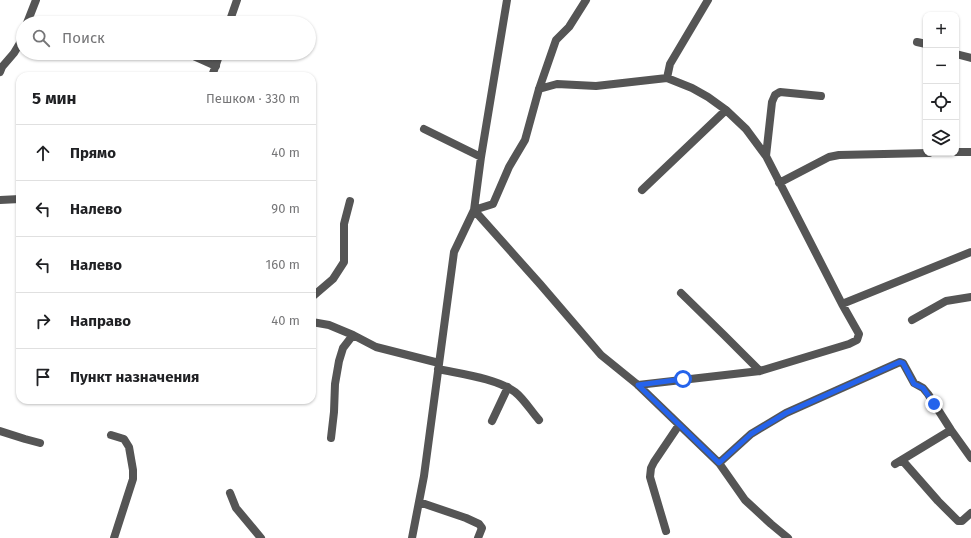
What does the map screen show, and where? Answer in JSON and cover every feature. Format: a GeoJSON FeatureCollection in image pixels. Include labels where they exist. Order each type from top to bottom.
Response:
{"type":"FeatureCollection","features":[{"type":"Feature","properties":{"kind":"street"},"geometry":{"type":"LineString","coordinates":[[30,16],[36,0]]}},
{"type":"Feature","properties":{"kind":"street"},"geometry":{"type":"LineString","coordinates":[[231,16],[237,0]]}},
{"type":"Feature","properties":{"kind":"street"},"geometry":{"type":"LineString","coordinates":[[412,538],[424,476],[454,252],[474,210],[481,157],[507,0]]}},
{"type":"Feature","properties":{"kind":"street"},"geometry":{"type":"LineString","coordinates":[[474,210],[493,204],[509,167],[525,140],[539,89],[556,40],[569,27],[586,0]]}},
{"type":"Feature","properties":{"kind":"street"},"geometry":{"type":"LineString","coordinates":[[667,78],[670,64],[708,0]]}},
{"type":"Feature","properties":{"kind":"street"},"geometry":{"type":"LineString","coordinates":[[916,42],[923,43]]}},
{"type":"Feature","properties":{"kind":"street"},"geometry":{"type":"LineString","coordinates":[[0,72],[2,67],[16,50]]}},
{"type":"Feature","properties":{"kind":"street"},"geometry":{"type":"LineString","coordinates":[[959,55],[971,58]]}},
{"type":"Feature","properties":{"kind":"street"},"geometry":{"type":"LineString","coordinates":[[203,60],[216,66]]}},
{"type":"Feature","properties":{"kind":"street"},"geometry":{"type":"LineString","coordinates":[[214,72],[218,60]]}},
{"type":"Feature","properties":{"kind":"street"},"geometry":{"type":"LineString","coordinates":[[539,89],[557,84],[596,86],[667,78],[708,96],[726,110],[746,129],[766,156],[859,334],[857,340],[850,344],[760,371],[638,385]]}},
{"type":"Feature","properties":{"kind":"street"},"geometry":{"type":"LineString","coordinates":[[766,156],[772,102],[775,95],[780,92],[820,96]]}},
{"type":"Feature","properties":{"kind":"street"},"geometry":{"type":"LineString","coordinates":[[642,190],[726,110]]}},
{"type":"Feature","properties":{"kind":"street"},"geometry":{"type":"LineString","coordinates":[[424,129],[481,157]]}},
{"type":"Feature","properties":{"kind":"street"},"geometry":{"type":"LineString","coordinates":[[959,152],[971,152]]}},
{"type":"Feature","properties":{"kind":"street"},"geometry":{"type":"LineString","coordinates":[[779,183],[829,157],[839,155],[923,153]]}},
{"type":"Feature","properties":{"kind":"street"},"geometry":{"type":"LineString","coordinates":[[0,200],[16,199]]}},
{"type":"Feature","properties":{"kind":"street"},"geometry":{"type":"LineString","coordinates":[[316,294],[334,279],[344,262],[344,224],[350,201]]}},
{"type":"Feature","properties":{"kind":"street"},"geometry":{"type":"LineString","coordinates":[[474,210],[601,355],[638,385],[719,463],[745,500],[788,538]]}},
{"type":"Feature","properties":{"kind":"street"},"geometry":{"type":"LineString","coordinates":[[842,304],[971,252]]}},
{"type":"Feature","properties":{"kind":"street"},"geometry":{"type":"LineString","coordinates":[[681,293],[760,371]]}},
{"type":"Feature","properties":{"kind":"street"},"geometry":{"type":"LineString","coordinates":[[912,320],[946,301],[971,297]]}},
{"type":"Feature","properties":{"kind":"street"},"geometry":{"type":"LineString","coordinates":[[316,323],[329,325],[376,347],[478,377],[508,388],[522,398],[539,420]]}},
{"type":"Feature","properties":{"kind":"street"},"geometry":{"type":"LineString","coordinates":[[331,438],[335,384],[339,361],[343,348],[353,335]]}},
{"type":"Feature","properties":{"kind":"street"},"geometry":{"type":"LineString","coordinates":[[719,463],[751,434],[786,413],[900,362],[903,363],[914,384],[923,388],[928,394],[971,458]]}},
{"type":"Feature","properties":{"kind":"street"},"geometry":{"type":"LineString","coordinates":[[492,421],[508,388]]}},
{"type":"Feature","properties":{"kind":"street"},"geometry":{"type":"LineString","coordinates":[[666,531],[650,477],[651,468],[678,425]]}},
{"type":"Feature","properties":{"kind":"street"},"geometry":{"type":"LineString","coordinates":[[951,430],[899,462],[958,521],[962,521],[971,513]]}},
{"type":"Feature","properties":{"kind":"street"},"geometry":{"type":"LineString","coordinates":[[0,431],[40,443]]}},
{"type":"Feature","properties":{"kind":"street"},"geometry":{"type":"LineString","coordinates":[[112,435],[124,439],[129,447],[133,470],[133,479],[116,537]]}},
{"type":"Feature","properties":{"kind":"street"},"geometry":{"type":"LineString","coordinates":[[230,493],[236,508],[261,538]]}},
{"type":"Feature","properties":{"kind":"street"},"geometry":{"type":"LineString","coordinates":[[419,502],[479,524],[482,528],[478,538]]}},
{"type":"Feature","properties":{"kind":"route"},"geometry":{"type":"LineString","coordinates":[[683,379],[638,385],[719,463],[751,434],[786,413],[900,362],[903,363],[914,384],[923,388],[934,404]]}}]}
